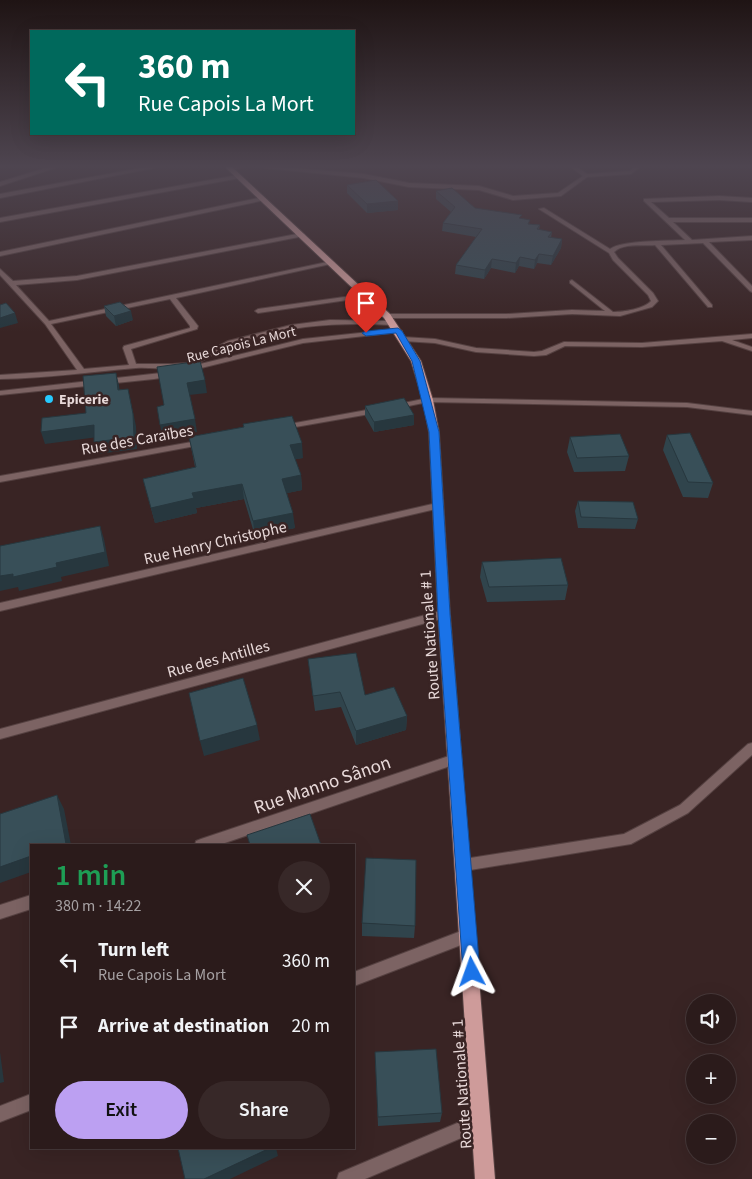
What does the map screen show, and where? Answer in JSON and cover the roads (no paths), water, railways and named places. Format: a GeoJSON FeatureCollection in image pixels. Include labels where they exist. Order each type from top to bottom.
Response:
{"type":"FeatureCollection","features":[{"type":"Feature","properties":{"kind":"main road","name":"Route Nationale # 1"},"geometry":{"type":"LineString","coordinates":[[287,222],[366,296],[395,327],[416,361],[428,400],[434,432],[444,614],[464,865],[485,1179]]}},
{"type":"Feature","properties":{"kind":"street"},"geometry":{"type":"LineString","coordinates":[[0,254],[153,222]]}},
{"type":"Feature","properties":{"kind":"street"},"geometry":{"type":"LineString","coordinates":[[395,327],[506,316],[572,312],[629,313],[650,306],[655,300],[651,294],[611,252],[564,222]]}},
{"type":"Feature","properties":{"kind":"street"},"geometry":{"type":"LineString","coordinates":[[670,222],[690,241]]}},
{"type":"Feature","properties":{"kind":"street"},"geometry":{"type":"LineString","coordinates":[[12,283],[77,278],[302,236]]}},
{"type":"Feature","properties":{"kind":"street"},"geometry":{"type":"LineString","coordinates":[[611,252],[615,248],[627,245],[752,238]]}},
{"type":"Feature","properties":{"kind":"street"},"geometry":{"type":"LineString","coordinates":[[704,240],[752,290]]}},
{"type":"Feature","properties":{"kind":"street"},"geometry":{"type":"LineString","coordinates":[[656,243],[710,306]]}},
{"type":"Feature","properties":{"kind":"street"},"geometry":{"type":"LineString","coordinates":[[47,323],[332,263]]}},
{"type":"Feature","properties":{"kind":"street"},"geometry":{"type":"LineString","coordinates":[[0,272],[47,323],[82,371]]}},
{"type":"Feature","properties":{"kind":"street"},"geometry":{"type":"LineString","coordinates":[[572,282],[610,312]]}},
{"type":"Feature","properties":{"kind":"street"},"geometry":{"type":"LineString","coordinates":[[258,311],[366,296]]}},
{"type":"Feature","properties":{"kind":"street"},"geometry":{"type":"LineString","coordinates":[[132,366],[127,348],[193,329],[194,326],[172,297]]}},
{"type":"Feature","properties":{"kind":"street"},"geometry":{"type":"LineString","coordinates":[[0,377],[132,366],[182,366],[194,362],[228,344],[247,338],[279,329],[326,321],[353,320],[395,327],[435,341],[476,350],[534,354],[543,353],[564,344],[642,345],[752,336]]}},
{"type":"Feature","properties":{"kind":"street","name":"Rue Capois La Mort"},"geometry":{"type":"LineString","coordinates":[[0,393],[154,377],[304,341],[395,327]]}},
{"type":"Feature","properties":{"kind":"street"},"geometry":{"type":"LineString","coordinates":[[722,339],[752,349]]}},
{"type":"Feature","properties":{"kind":"street"},"geometry":{"type":"LineString","coordinates":[[273,429],[428,400],[687,405],[752,414]]}},
{"type":"Feature","properties":{"kind":"street","name":"Rue des Caraïbes"},"geometry":{"type":"LineString","coordinates":[[0,479],[215,440]]}},
{"type":"Feature","properties":{"kind":"street","name":"Rue Henry Christophe"},"geometry":{"type":"LineString","coordinates":[[0,607],[437,506]]}},
{"type":"Feature","properties":{"kind":"street","name":"Rue des Antilles"},"geometry":{"type":"LineString","coordinates":[[0,734],[444,614]]}},
{"type":"Feature","properties":{"kind":"street"},"geometry":{"type":"LineString","coordinates":[[464,865],[626,840],[684,809],[752,748]]}},
{"type":"Feature","properties":{"kind":"street","name":"Rue Manno Sânon"},"geometry":{"type":"LineString","coordinates":[[204,844],[456,759]]}},
{"type":"Feature","properties":{"kind":"street"},"geometry":{"type":"LineString","coordinates":[[0,912],[30,902]]}},
{"type":"Feature","properties":{"kind":"street"},"geometry":{"type":"LineString","coordinates":[[355,979],[469,936]]}},
{"type":"Feature","properties":{"kind":"street"},"geometry":{"type":"LineString","coordinates":[[0,1114],[30,1102]]}},
{"type":"Feature","properties":{"kind":"street"},"geometry":{"type":"LineString","coordinates":[[345,1179],[482,1121]]}},
{"type":"Feature","properties":{"kind":"place","name":"Epicerie"},"geometry":{"type":"Point","coordinates":[49,399]}}]}
